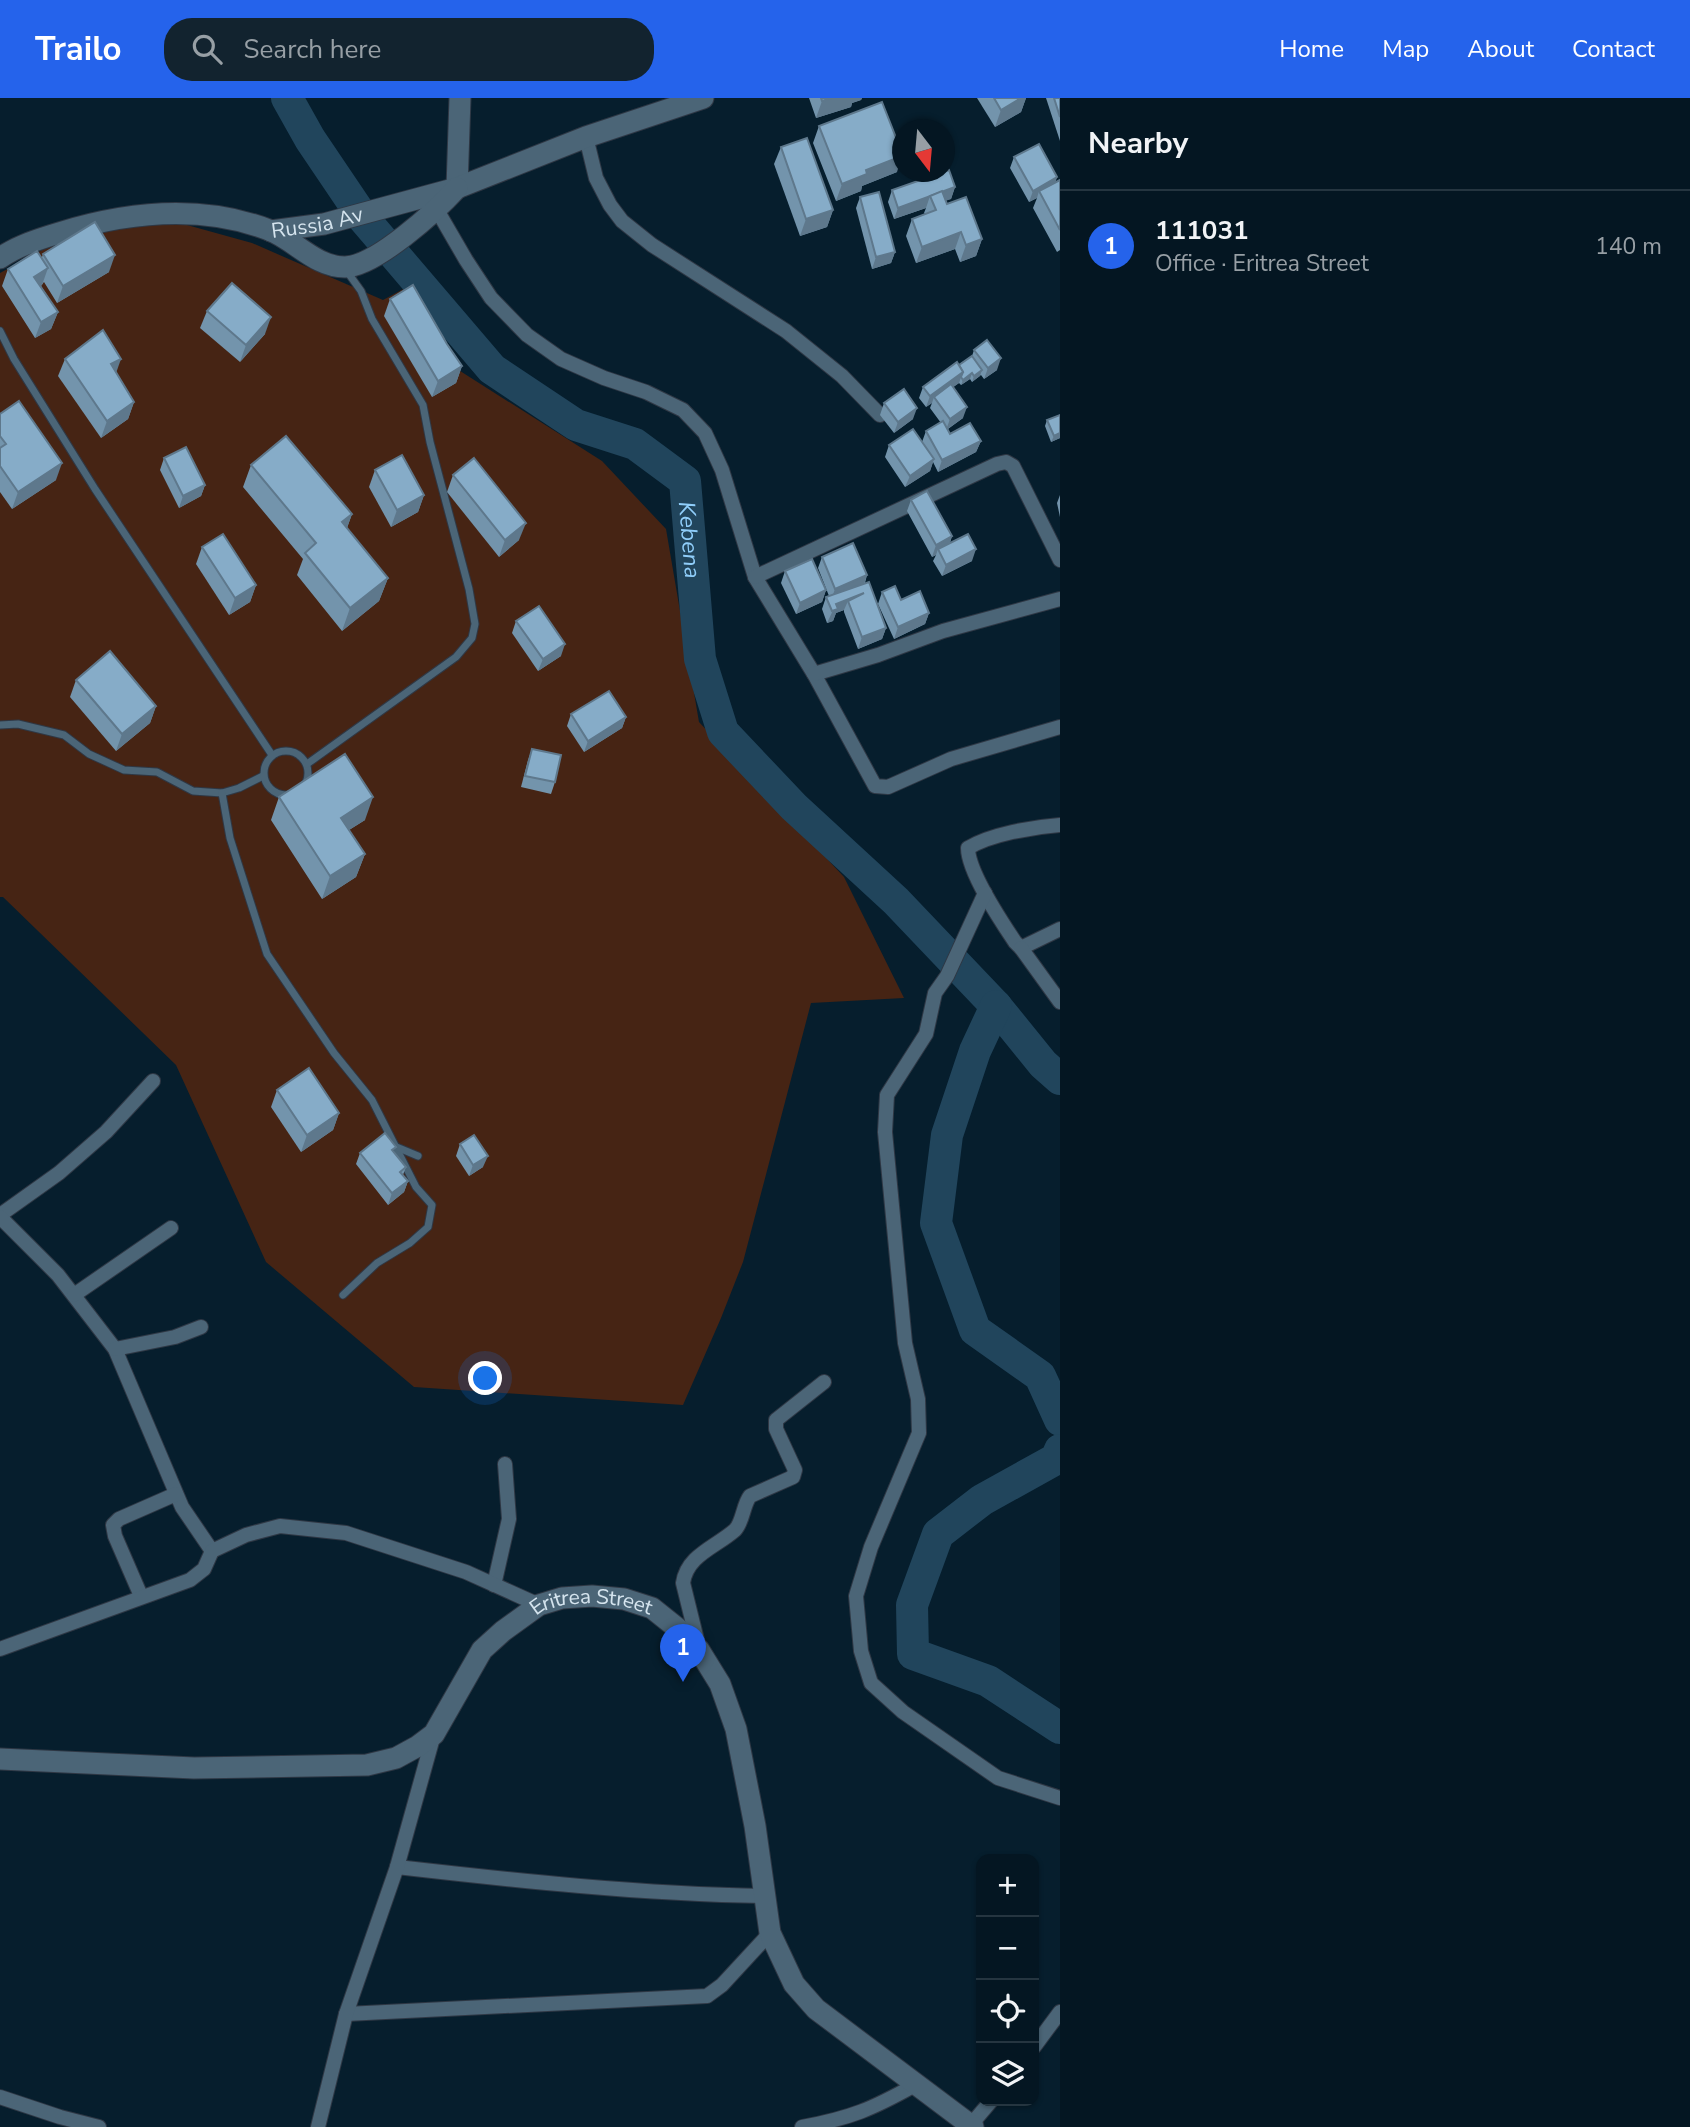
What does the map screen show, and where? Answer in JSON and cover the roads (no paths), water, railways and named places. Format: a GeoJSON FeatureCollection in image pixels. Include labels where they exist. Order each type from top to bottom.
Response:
{"type":"FeatureCollection","features":[{"type":"Feature","properties":{"kind":"main road"},"geometry":{"type":"LineString","coordinates":[[457,188],[460,98]]}},
{"type":"Feature","properties":{"kind":"main road","name":"Russia Av"},"geometry":{"type":"LineString","coordinates":[[271,231],[324,224],[457,188],[586,137],[703,98]]}},
{"type":"Feature","properties":{"kind":"main road","name":"Russia Av"},"geometry":{"type":"LineString","coordinates":[[271,231],[313,258],[348,266],[367,260],[418,225],[457,188]]}},
{"type":"Feature","properties":{"kind":"main road"},"geometry":{"type":"LineString","coordinates":[[0,258],[41,239],[87,224],[126,216],[170,213],[211,216],[236,220],[271,231]]}},
{"type":"Feature","properties":{"kind":"main road","name":"Eritrea Street"},"geometry":{"type":"LineString","coordinates":[[0,1759],[194,1768],[367,1765],[396,1758],[434,1734],[482,1650],[539,1605],[562,1598],[592,1596],[624,1599],[652,1608],[699,1650],[720,1684],[736,1729],[755,1826],[770,1933],[794,1984],[804,1998],[971,2126]]}},
{"type":"Feature","properties":{"kind":"street"},"geometry":{"type":"LineString","coordinates":[[586,137],[596,178],[622,221],[652,245],[786,331],[842,376],[880,415]]}},
{"type":"Feature","properties":{"kind":"street"},"geometry":{"type":"LineString","coordinates":[[437,209],[491,298],[527,335],[561,359],[604,378],[646,392],[683,410],[705,433],[722,470],[755,577],[814,674],[875,786],[888,787],[951,759],[1060,727]]}},
{"type":"Feature","properties":{"kind":"street"},"geometry":{"type":"LineString","coordinates":[[755,577],[1006,462],[1013,466],[1060,560]]}},
{"type":"Feature","properties":{"kind":"street"},"geometry":{"type":"LineString","coordinates":[[814,674],[878,655],[943,631],[1060,599]]}},
{"type":"Feature","properties":{"kind":"street"},"geometry":{"type":"LineString","coordinates":[[1060,825],[977,842],[968,848],[968,858],[985,893],[1015,942],[1060,1002]]}},
{"type":"Feature","properties":{"kind":"street"},"geometry":{"type":"LineString","coordinates":[[985,893],[947,976],[936,993],[926,1034],[887,1095],[887,1159],[905,1343],[918,1399],[919,1433],[871,1547],[856,1596],[861,1651],[871,1683],[902,1713],[998,1778],[1060,1798]]}},
{"type":"Feature","properties":{"kind":"street"},"geometry":{"type":"LineString","coordinates":[[1021,948],[1060,929]]}},
{"type":"Feature","properties":{"kind":"street"},"geometry":{"type":"LineString","coordinates":[[153,1081],[106,1132],[78,1157],[0,1217],[58,1275],[115,1349],[176,1494],[192,1524],[212,1551]]}},
{"type":"Feature","properties":{"kind":"street"},"geometry":{"type":"LineString","coordinates":[[74,1295],[172,1228]]}},
{"type":"Feature","properties":{"kind":"street"},"geometry":{"type":"LineString","coordinates":[[115,1349],[175,1337],[201,1327]]}},
{"type":"Feature","properties":{"kind":"street"},"geometry":{"type":"LineString","coordinates":[[699,1650],[682,1583],[684,1572],[702,1551],[737,1528],[750,1496],[793,1477],[795,1470],[776,1429],[776,1420],[824,1382]]}},
{"type":"Feature","properties":{"kind":"street"},"geometry":{"type":"LineString","coordinates":[[494,1585],[509,1519],[505,1464]]}},
{"type":"Feature","properties":{"kind":"street"},"geometry":{"type":"LineString","coordinates":[[141,1596],[115,1536],[113,1525],[176,1494]]}},
{"type":"Feature","properties":{"kind":"street"},"geometry":{"type":"LineString","coordinates":[[0,1649],[190,1580],[204,1569],[212,1551],[246,1535],[280,1526],[346,1533],[466,1572],[539,1605]]}},
{"type":"Feature","properties":{"kind":"street"},"geometry":{"type":"LineString","coordinates":[[318,2127],[346,2014],[397,1867],[434,1734]]}},
{"type":"Feature","properties":{"kind":"street"},"geometry":{"type":"LineString","coordinates":[[397,1867],[588,1888],[692,1895],[764,1896]]}},
{"type":"Feature","properties":{"kind":"street"},"geometry":{"type":"LineString","coordinates":[[346,2014],[707,1996],[722,1985],[770,1933]]}},
{"type":"Feature","properties":{"kind":"street"},"geometry":{"type":"LineString","coordinates":[[1038,2043],[1060,2012]]}},
{"type":"Feature","properties":{"kind":"street"},"geometry":{"type":"LineString","coordinates":[[802,2127],[843,2120],[875,2108],[915,2085]]}},
{"type":"Feature","properties":{"kind":"street"},"geometry":{"type":"LineString","coordinates":[[0,2097],[99,2127]]}},
{"type":"Feature","properties":{"kind":"street"},"geometry":{"type":"LineString","coordinates":[[971,2126],[987,2106]]}},
{"type":"Feature","properties":{"kind":"lane"},"geometry":{"type":"LineString","coordinates":[[307,764],[456,657],[472,638],[475,624],[469,589],[430,442],[424,405],[372,318],[348,266]]}},
{"type":"Feature","properties":{"kind":"lane"},"geometry":{"type":"LineString","coordinates":[[0,331],[14,359],[95,489],[272,755]]}},
{"type":"Feature","properties":{"kind":"lane"},"geometry":{"type":"LineString","coordinates":[[0,725],[18,724],[64,735],[89,754],[124,770],[157,772],[193,791],[222,793],[263,776]]}},
{"type":"Feature","properties":{"kind":"lane"},"geometry":{"type":"LineString","coordinates":[[292,751],[307,764],[308,780],[299,792],[284,796],[270,790],[263,776],[265,764],[272,755],[292,751]]}},
{"type":"Feature","properties":{"kind":"lane"},"geometry":{"type":"LineString","coordinates":[[222,793],[230,838],[267,954],[334,1053],[372,1100],[416,1187],[432,1205],[428,1227],[410,1243],[377,1263],[343,1295]]}},
{"type":"Feature","properties":{"kind":"lane"},"geometry":{"type":"LineString","coordinates":[[393,1146],[418,1156]]}},
{"type":"Feature","properties":{"kind":"waterway","name":"Kebena"},"geometry":{"type":"LineString","coordinates":[[287,98],[310,139],[364,219],[492,369],[576,425],[635,444],[685,481],[700,659],[723,732],[794,807],[896,901],[996,1006],[1043,1064],[1060,1079]]}},
{"type":"Feature","properties":{"kind":"waterway"},"geometry":{"type":"LineString","coordinates":[[996,1006],[975,1051],[947,1135],[936,1223],[975,1330],[1040,1376],[1060,1420]]}},
{"type":"Feature","properties":{"kind":"waterway"},"geometry":{"type":"LineString","coordinates":[[1060,1450],[1056,1459],[982,1500],[938,1534],[912,1605],[913,1654],[988,1681],[1060,1728]]}},
{"type":"Feature","properties":{"kind":"place","name":"111031"},"geometry":{"type":"Point","coordinates":[683,1682]}}]}
